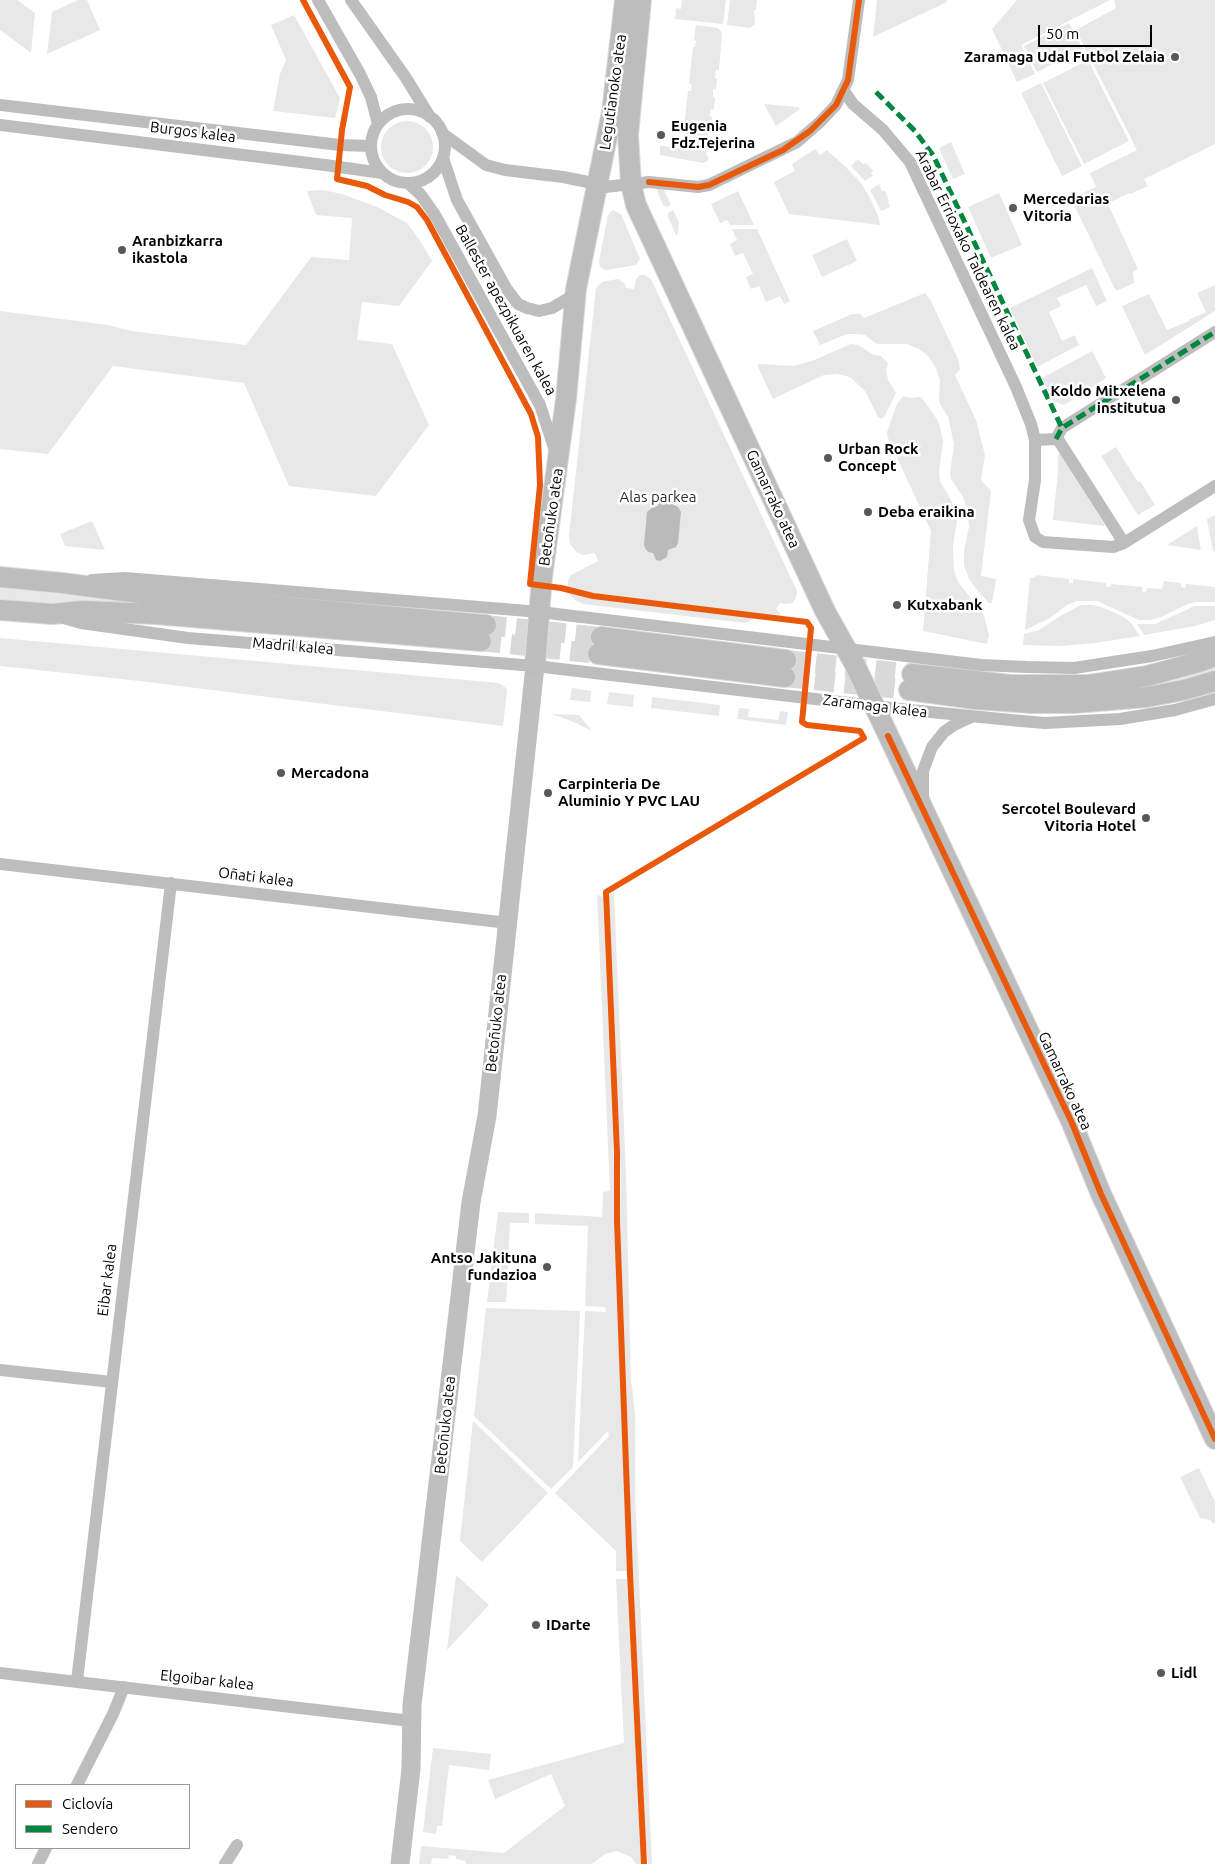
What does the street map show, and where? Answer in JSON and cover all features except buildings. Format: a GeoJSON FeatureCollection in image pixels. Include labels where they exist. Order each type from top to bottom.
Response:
{"type":"FeatureCollection","features":[{"type":"Feature","properties":{"kind":"main road","name":"Legutianoko atea"},"geometry":{"type":"LineString","coordinates":[[598,184],[612,112],[625,0]]}},
{"type":"Feature","properties":{"kind":"main road","name":"Legutianoko atea"},"geometry":{"type":"LineString","coordinates":[[631,184],[628,135],[629,114],[641,0]]}},
{"type":"Feature","properties":{"kind":"main road","name":"Betoñuko atea"},"geometry":{"type":"LineString","coordinates":[[400,1864],[410,1769],[411,1721],[458,1303],[471,1202],[487,1116],[535,666],[542,577],[558,462],[576,289],[598,184]]}},
{"type":"Feature","properties":{"kind":"main road","name":"Gamarrako atea"},"geometry":{"type":"LineString","coordinates":[[631,184],[636,205],[673,285],[825,611],[846,649],[1072,1123],[1101,1194],[1215,1439]]}},
{"type":"Feature","properties":{"kind":"main road","name":"Madril kalea"},"geometry":{"type":"LineString","coordinates":[[0,577],[483,633],[155,614],[83,611],[52,614],[0,610]]}},
{"type":"Feature","properties":{"kind":"main road"},"geometry":{"type":"LineString","coordinates":[[600,646],[786,668]]}},
{"type":"Feature","properties":{"kind":"main road","name":"Zaramaga kalea"},"geometry":{"type":"LineString","coordinates":[[1215,656],[1147,676],[1088,685],[910,682],[974,699],[1031,703],[1074,703],[1147,697],[1184,690],[1215,681]]}},
{"type":"Feature","properties":{"kind":"street"},"geometry":{"type":"LineString","coordinates":[[318,0],[360,74],[371,97],[378,124]]}},
{"type":"Feature","properties":{"kind":"street"},"geometry":{"type":"LineString","coordinates":[[351,0],[406,78],[430,117],[439,127],[444,141],[443,158],[438,168],[430,176],[419,182],[394,181],[382,173],[373,161],[370,146],[372,134],[378,124],[386,116],[408,109],[420,111],[430,117]]}},
{"type":"Feature","properties":{"kind":"street"},"geometry":{"type":"LineString","coordinates":[[442,133],[486,165],[505,170],[598,184],[605,187],[649,182],[698,187],[709,185],[797,142],[830,112],[844,92],[848,80],[852,63],[859,0]]}},
{"type":"Feature","properties":{"kind":"street","name":"Arabar Errioxako Taldearen kalea"},"geometry":{"type":"LineString","coordinates":[[844,92],[853,104],[883,130],[910,162],[1000,351],[1031,424],[1034,440],[1035,480],[1029,520],[1034,537],[1043,542],[1104,548],[1113,547],[1124,543],[1215,486]]}},
{"type":"Feature","properties":{"kind":"street","name":"Burgos kalea"},"geometry":{"type":"LineString","coordinates":[[0,105],[340,145],[370,146]]}},
{"type":"Feature","properties":{"kind":"street","name":"Burgos kalea"},"geometry":{"type":"LineString","coordinates":[[0,125],[382,173]]}},
{"type":"Feature","properties":{"kind":"street","name":"Ballester apezpikuaren kalea"},"geometry":{"type":"LineString","coordinates":[[443,158],[457,200],[506,288],[518,304],[539,311],[552,308],[569,298],[576,289]]}},
{"type":"Feature","properties":{"kind":"street","name":"Ballester apezpikuaren kalea"},"geometry":{"type":"LineString","coordinates":[[408,183],[421,195],[435,215],[540,404],[558,462]]}},
{"type":"Feature","properties":{"kind":"street"},"geometry":{"type":"LineString","coordinates":[[1056,439],[1062,428],[1215,332]]}},
{"type":"Feature","properties":{"kind":"street"},"geometry":{"type":"LineString","coordinates":[[1034,440],[1056,439],[1063,445],[1124,543]]}},
{"type":"Feature","properties":{"kind":"street","name":"Madril kalea"},"geometry":{"type":"LineString","coordinates":[[62,583],[125,578],[540,612]]}},
{"type":"Feature","properties":{"kind":"street"},"geometry":{"type":"LineString","coordinates":[[540,612],[981,665],[1074,668],[1152,656],[1215,642]]}},
{"type":"Feature","properties":{"kind":"street","name":"Madril kalea"},"geometry":{"type":"LineString","coordinates":[[52,614],[81,623],[188,638],[535,666]]}},
{"type":"Feature","properties":{"kind":"street","name":"Zaramaga kalea"},"geometry":{"type":"LineString","coordinates":[[535,666],[972,717],[1045,722],[1120,719],[1174,710],[1215,699]]}},
{"type":"Feature","properties":{"kind":"street","name":"Gamarrako atea"},"geometry":{"type":"LineString","coordinates":[[923,810],[923,771],[932,747],[944,732],[972,717]]}},
{"type":"Feature","properties":{"kind":"street","name":"Oñati kalea"},"geometry":{"type":"LineString","coordinates":[[0,864],[508,923]]}},
{"type":"Feature","properties":{"kind":"street","name":"Eibar kalea"},"geometry":{"type":"LineString","coordinates":[[77,1681],[171,883]]}},
{"type":"Feature","properties":{"kind":"street"},"geometry":{"type":"LineString","coordinates":[[0,1370],[112,1382]]}},
{"type":"Feature","properties":{"kind":"street","name":"Elgoibar kalea"},"geometry":{"type":"LineString","coordinates":[[0,1673],[411,1721]]}},
{"type":"Feature","properties":{"kind":"street"},"geometry":{"type":"LineString","coordinates":[[78,1784],[113,1714],[124,1687]]}},
{"type":"Feature","properties":{"kind":"street"},"geometry":{"type":"LineString","coordinates":[[225,1864],[237,1844]]}},
{"type":"Feature","properties":{"kind":"street"},"geometry":{"type":"LineString","coordinates":[[38,1864],[46,1849]]}},
{"type":"Feature","properties":{"kind":"green space"},"geometry":{"type":"Polygon","coordinates":[[[0,0],[17,0],[35,13],[31,53],[0,30],[0,0]]]}},
{"type":"Feature","properties":{"kind":"green space"},"geometry":{"type":"Polygon","coordinates":[[[78,0],[87,0],[100,30],[47,54],[52,12],[78,0]]]}},
{"type":"Feature","properties":{"kind":"green space"},"geometry":{"type":"Polygon","coordinates":[[[682,0],[726,0],[723,24],[675,19],[676,8],[681,9],[682,0]]]}},
{"type":"Feature","properties":{"kind":"green space"},"geometry":{"type":"Polygon","coordinates":[[[730,0],[757,0],[756,10],[754,10],[755,24],[750,28],[727,25],[730,0]]]}},
{"type":"Feature","properties":{"kind":"green space"},"geometry":{"type":"Polygon","coordinates":[[[877,0],[947,0],[947,2],[873,37],[877,0]]]}},
{"type":"Feature","properties":{"kind":"green space"},"geometry":{"type":"Polygon","coordinates":[[[1017,0],[1110,0],[1021,45],[1035,74],[1017,82],[992,29],[1017,0]]]}},
{"type":"Feature","properties":{"kind":"green space"},"geometry":{"type":"Polygon","coordinates":[[[1114,0],[1215,0],[1215,144],[1144,179],[1148,186],[1108,204],[1138,269],[1133,272],[1134,283],[1116,291],[1071,199],[1096,187],[1090,173],[1137,150],[1076,30],[1116,8],[1114,0]]]}},
{"type":"Feature","properties":{"kind":"green space"},"geometry":{"type":"Polygon","coordinates":[[[294,15],[340,98],[335,118],[273,111],[280,74],[286,60],[271,25],[294,15]]]}},
{"type":"Feature","properties":{"kind":"green space"},"geometry":{"type":"Polygon","coordinates":[[[1069,23],[1083,49],[1037,72],[1024,46],[1069,23]]]}},
{"type":"Feature","properties":{"kind":"green space"},"geometry":{"type":"Polygon","coordinates":[[[696,25],[718,28],[722,33],[719,70],[716,70],[715,78],[717,79],[716,89],[713,90],[713,97],[715,98],[714,109],[711,109],[710,116],[712,117],[711,128],[709,128],[708,136],[711,137],[706,155],[708,156],[708,161],[703,163],[660,155],[660,146],[682,148],[686,127],[684,127],[688,91],[691,91],[692,84],[689,84],[693,47],[695,47],[696,41],[694,40],[696,25]]]}},
{"type":"Feature","properties":{"kind":"green space"},"geometry":{"type":"Polygon","coordinates":[[[1088,60],[1129,141],[1084,164],[1043,83],[1088,60]]]}},
{"type":"Feature","properties":{"kind":"green space"},"geometry":{"type":"Polygon","coordinates":[[[1041,83],[1082,166],[1062,176],[1021,93],[1041,83]]]}},
{"type":"Feature","properties":{"kind":"green space"},"geometry":{"type":"Polygon","coordinates":[[[764,104],[798,107],[800,109],[776,126],[764,104]]]}},
{"type":"Feature","properties":{"kind":"green space"},"geometry":{"type":"Polygon","coordinates":[[[407,121],[417,123],[425,129],[431,137],[433,147],[431,157],[425,165],[417,171],[407,173],[397,171],[389,165],[383,157],[381,147],[383,137],[389,129],[397,123],[407,121]]]}},
{"type":"Feature","properties":{"kind":"green space"},"geometry":{"type":"Polygon","coordinates":[[[951,142],[965,174],[953,179],[939,148],[951,142]]]}},
{"type":"Feature","properties":{"kind":"green space"},"geometry":{"type":"Polygon","coordinates":[[[815,149],[820,155],[827,150],[863,186],[872,202],[880,225],[789,214],[774,182],[795,171],[792,164],[815,149]]]}},
{"type":"Feature","properties":{"kind":"green space"},"geometry":{"type":"Polygon","coordinates":[[[858,159],[863,164],[866,163],[873,171],[871,173],[873,176],[865,181],[851,166],[858,159]]]}},
{"type":"Feature","properties":{"kind":"green space"},"geometry":{"type":"Polygon","coordinates":[[[879,184],[882,191],[885,191],[890,207],[881,211],[870,190],[879,184]]]}},
{"type":"Feature","properties":{"kind":"green space"},"geometry":{"type":"Polygon","coordinates":[[[656,188],[663,188],[671,205],[667,207],[663,205],[656,188]]]}},
{"type":"Feature","properties":{"kind":"green space"},"geometry":{"type":"Polygon","coordinates":[[[323,190],[342,194],[377,207],[407,223],[432,261],[399,306],[362,302],[357,340],[392,344],[429,425],[376,496],[289,486],[244,383],[113,366],[48,454],[0,449],[0,311],[108,325],[131,331],[246,345],[311,257],[349,260],[352,218],[316,215],[307,191],[323,190]]]}},
{"type":"Feature","properties":{"kind":"green space"},"geometry":{"type":"Polygon","coordinates":[[[738,191],[754,225],[730,225],[727,220],[720,223],[711,204],[738,191]]]}},
{"type":"Feature","properties":{"kind":"green space"},"geometry":{"type":"Polygon","coordinates":[[[999,193],[1022,245],[991,258],[968,207],[999,193]]]}},
{"type":"Feature","properties":{"kind":"green space"},"geometry":{"type":"Polygon","coordinates":[[[613,210],[621,214],[640,259],[636,265],[606,270],[600,267],[599,261],[608,215],[613,210]]]}},
{"type":"Feature","properties":{"kind":"green space"},"geometry":{"type":"Polygon","coordinates":[[[673,210],[679,222],[677,237],[668,217],[668,213],[673,210]]]}},
{"type":"Feature","properties":{"kind":"green space"},"geometry":{"type":"Polygon","coordinates":[[[732,229],[757,229],[790,301],[784,304],[780,296],[766,302],[759,286],[751,289],[746,277],[753,274],[743,253],[735,256],[730,244],[737,240],[732,229]]]}},
{"type":"Feature","properties":{"kind":"green space"},"geometry":{"type":"Polygon","coordinates":[[[847,239],[857,261],[822,277],[812,255],[847,239]]]}},
{"type":"Feature","properties":{"kind":"green space"},"geometry":{"type":"Polygon","coordinates":[[[1092,268],[1107,301],[1096,306],[1086,285],[1057,298],[1061,306],[1049,312],[1062,341],[1075,335],[1079,345],[1037,367],[1010,308],[1092,268]]]}},
{"type":"Feature","properties":{"kind":"green space","name":"Alas parkea"},"geometry":{"type":"Polygon","coordinates":[[[640,275],[645,275],[651,279],[797,591],[796,598],[792,603],[780,603],[776,609],[781,615],[756,613],[753,619],[745,623],[583,604],[576,601],[568,592],[568,581],[571,575],[598,561],[595,553],[584,555],[577,553],[570,544],[569,536],[596,288],[602,282],[618,279],[625,284],[626,288],[634,289],[636,279],[640,275]]]}},
{"type":"Feature","properties":{"kind":"green space"},"geometry":{"type":"Polygon","coordinates":[[[1215,285],[1215,311],[1145,355],[1122,306],[1149,294],[1167,330],[1206,312],[1197,293],[1215,285]]]}},
{"type":"Feature","properties":{"kind":"green space"},"geometry":{"type":"Polygon","coordinates":[[[925,293],[930,299],[959,361],[960,370],[955,375],[976,420],[985,455],[981,480],[991,491],[981,576],[996,579],[992,603],[989,603],[976,589],[969,579],[964,565],[964,551],[969,527],[967,509],[963,497],[951,479],[954,444],[948,417],[939,402],[940,380],[936,368],[928,356],[919,349],[907,344],[877,344],[865,335],[847,334],[820,345],[813,331],[852,314],[860,314],[864,318],[925,293]]]}},
{"type":"Feature","properties":{"kind":"green space"},"geometry":{"type":"Polygon","coordinates":[[[851,344],[858,345],[874,355],[881,356],[888,363],[886,370],[888,380],[896,393],[884,417],[881,419],[878,417],[865,391],[850,377],[837,374],[824,375],[773,399],[757,365],[793,366],[812,361],[851,344]]]}},
{"type":"Feature","properties":{"kind":"green space"},"geometry":{"type":"Polygon","coordinates":[[[1092,351],[1106,378],[1064,405],[1053,401],[1042,378],[1092,351]]]}},
{"type":"Feature","properties":{"kind":"green space"},"geometry":{"type":"Polygon","coordinates":[[[903,396],[911,398],[921,397],[939,423],[943,441],[939,473],[940,481],[952,502],[957,521],[953,546],[954,571],[958,582],[984,615],[989,635],[987,644],[923,631],[931,531],[888,438],[887,432],[897,404],[903,396]]]}},
{"type":"Feature","properties":{"kind":"green space"},"geometry":{"type":"Polygon","coordinates":[[[1116,447],[1155,505],[1138,515],[1101,456],[1116,447]]]}},
{"type":"Feature","properties":{"kind":"green space"},"geometry":{"type":"Polygon","coordinates":[[[1060,453],[1104,526],[1053,520],[1058,455],[1060,453]]]}},
{"type":"Feature","properties":{"kind":"green space"},"geometry":{"type":"Polygon","coordinates":[[[1215,515],[1215,552],[1213,551],[1207,519],[1215,515]]]}},
{"type":"Feature","properties":{"kind":"green space"},"geometry":{"type":"Polygon","coordinates":[[[92,521],[105,550],[65,546],[60,534],[92,521]]]}},
{"type":"Feature","properties":{"kind":"green space"},"geometry":{"type":"Polygon","coordinates":[[[1197,526],[1201,550],[1167,545],[1197,526]]]}},
{"type":"Feature","properties":{"kind":"green space"},"geometry":{"type":"Polygon","coordinates":[[[1036,575],[1069,579],[1069,583],[1073,583],[1073,579],[1106,583],[1106,587],[1110,587],[1111,584],[1143,587],[1142,591],[1146,592],[1147,588],[1162,589],[1164,581],[1181,583],[1181,587],[1185,588],[1186,584],[1215,587],[1215,602],[1196,602],[1161,617],[1139,620],[1097,601],[1077,601],[1067,605],[1050,618],[1025,630],[1030,578],[1035,578],[1036,575]]]}},
{"type":"Feature","properties":{"kind":"green space"},"geometry":{"type":"Polygon","coordinates":[[[0,588],[174,605],[90,605],[0,600],[0,588]]]}},
{"type":"Feature","properties":{"kind":"green space"},"geometry":{"type":"Polygon","coordinates":[[[1081,605],[1101,607],[1124,617],[1140,636],[1060,646],[1023,645],[1024,634],[1039,630],[1081,605]]]}},
{"type":"Feature","properties":{"kind":"green space"},"geometry":{"type":"Polygon","coordinates":[[[1195,606],[1215,606],[1215,620],[1195,626],[1144,635],[1137,624],[1155,624],[1195,606]]]}},
{"type":"Feature","properties":{"kind":"green space"},"geometry":{"type":"Polygon","coordinates":[[[0,638],[499,683],[507,691],[503,726],[131,680],[0,666],[0,638]]]}},
{"type":"Feature","properties":{"kind":"green space"},"geometry":{"type":"Polygon","coordinates":[[[1215,664],[1215,675],[1154,689],[1107,689],[1215,664]]]}},
{"type":"Feature","properties":{"kind":"green space"},"geometry":{"type":"Polygon","coordinates":[[[572,688],[591,691],[590,702],[570,700],[572,688]]]}},
{"type":"Feature","properties":{"kind":"green space"},"geometry":{"type":"Polygon","coordinates":[[[609,692],[634,695],[633,707],[607,704],[609,692]]]}},
{"type":"Feature","properties":{"kind":"green space"},"geometry":{"type":"Polygon","coordinates":[[[652,697],[720,705],[719,716],[651,708],[652,697]]]}},
{"type":"Feature","properties":{"kind":"green space"},"geometry":{"type":"Polygon","coordinates":[[[739,708],[749,709],[748,717],[778,720],[780,711],[788,712],[786,725],[737,719],[739,708]]]}},
{"type":"Feature","properties":{"kind":"green space"},"geometry":{"type":"Polygon","coordinates":[[[552,714],[579,715],[592,731],[576,723],[552,714]]]}},
{"type":"Feature","properties":{"kind":"green space"},"geometry":{"type":"Polygon","coordinates":[[[612,892],[614,893],[626,1174],[631,1383],[635,1414],[635,1494],[652,1864],[648,1864],[645,1835],[630,1532],[620,1232],[621,1177],[609,897],[612,892]]]}},
{"type":"Feature","properties":{"kind":"green space"},"geometry":{"type":"Polygon","coordinates":[[[597,895],[603,897],[627,1571],[616,1571],[616,1551],[555,1493],[609,1436],[608,1431],[578,1462],[585,1311],[606,1312],[605,1307],[585,1306],[588,1226],[535,1224],[535,1213],[602,1217],[603,1192],[610,1191],[597,895]]]}},
{"type":"Feature","properties":{"kind":"green space"},"geometry":{"type":"Polygon","coordinates":[[[498,1212],[529,1213],[529,1223],[510,1223],[506,1302],[487,1302],[498,1212]]]}},
{"type":"Feature","properties":{"kind":"green space"},"geometry":{"type":"Polygon","coordinates":[[[486,1308],[580,1311],[573,1467],[551,1489],[474,1416],[486,1308]]]}},
{"type":"Feature","properties":{"kind":"green space"},"geometry":{"type":"Polygon","coordinates":[[[473,1421],[548,1493],[482,1562],[460,1541],[473,1421]]]}},
{"type":"Feature","properties":{"kind":"green space"},"geometry":{"type":"Polygon","coordinates":[[[1199,1468],[1215,1502],[1215,1523],[1213,1524],[1210,1520],[1200,1518],[1180,1477],[1199,1468]]]}},
{"type":"Feature","properties":{"kind":"green space"},"geometry":{"type":"Polygon","coordinates":[[[456,1575],[489,1605],[447,1650],[456,1575]]]}},
{"type":"Feature","properties":{"kind":"green space"},"geometry":{"type":"Polygon","coordinates":[[[616,1579],[627,1579],[641,1864],[636,1864],[631,1857],[617,1851],[605,1854],[592,1864],[466,1864],[466,1861],[449,1855],[448,1859],[432,1858],[431,1864],[419,1864],[421,1846],[504,1853],[565,1806],[551,1774],[495,1799],[488,1780],[624,1743],[616,1579]]]}},
{"type":"Feature","properties":{"kind":"green space"},"geometry":{"type":"Polygon","coordinates":[[[433,1748],[491,1754],[489,1770],[449,1765],[442,1826],[437,1826],[436,1834],[423,1832],[433,1748]]]}},
{"type":"Feature","properties":{"kind":"shaded area"},"geometry":{"type":"Polygon","coordinates":[[[670,492],[670,503],[678,507],[681,512],[678,543],[676,547],[668,550],[667,557],[660,561],[656,560],[653,553],[648,552],[645,548],[647,512],[653,507],[658,506],[661,496],[670,492]]]}},
{"type":"Feature","properties":{"kind":"tunnel"},"geometry":{"type":"LineString","coordinates":[[486,625],[601,637]]}},
{"type":"Feature","properties":{"kind":"tunnel"},"geometry":{"type":"LineString","coordinates":[[481,641],[598,654]]}},
{"type":"Feature","properties":{"kind":"tunnel"},"geometry":{"type":"LineString","coordinates":[[786,660],[912,674]]}},
{"type":"Feature","properties":{"kind":"tunnel"},"geometry":{"type":"LineString","coordinates":[[785,677],[909,690]]}},
{"type":"Feature","properties":{"kind":"marked path"},"geometry":{"type":"LineString","coordinates":[[876,92],[915,131],[933,155],[1062,428]]}},
{"type":"Feature","properties":{"kind":"marked path"},"geometry":{"type":"LineString","coordinates":[[1056,439],[1062,428],[1215,332]]}},
{"type":"Feature","properties":{"kind":"cycle path"},"geometry":{"type":"LineString","coordinates":[[303,0],[350,87],[342,130],[337,179],[367,186],[417,207],[427,220],[531,414],[538,437],[540,485],[530,584],[561,588],[593,596],[807,622],[811,628],[802,722],[807,725],[860,731],[864,738],[606,892],[617,1153],[617,1221],[630,1574],[644,1864]]}},
{"type":"Feature","properties":{"kind":"cycle path"},"geometry":{"type":"LineString","coordinates":[[649,182],[698,187],[709,185],[783,150],[810,131],[836,105],[848,80],[859,0]]}},
{"type":"Feature","properties":{"kind":"cycle path"},"geometry":{"type":"LineString","coordinates":[[888,736],[1072,1123],[1101,1194],[1215,1439]]}},
{"type":"Feature","properties":{"kind":"place","name":"Zaramaga Udal Futbol Zelaia"},"geometry":{"type":"Point","coordinates":[1175,57]}},
{"type":"Feature","properties":{"kind":"place","name":"Eugenia Fdz.Tejerina"},"geometry":{"type":"Point","coordinates":[661,135]}},
{"type":"Feature","properties":{"kind":"place","name":"Mercedarias Vitoria"},"geometry":{"type":"Point","coordinates":[1013,208]}},
{"type":"Feature","properties":{"kind":"place","name":"Aranbizkarra ikastola"},"geometry":{"type":"Point","coordinates":[122,250]}},
{"type":"Feature","properties":{"kind":"place","name":"Koldo Mitxelena institutua"},"geometry":{"type":"Point","coordinates":[1176,400]}},
{"type":"Feature","properties":{"kind":"place","name":"Urban Rock Concept"},"geometry":{"type":"Point","coordinates":[828,458]}},
{"type":"Feature","properties":{"kind":"place","name":"Deba eraikina"},"geometry":{"type":"Point","coordinates":[868,512]}},
{"type":"Feature","properties":{"kind":"place","name":"Kutxabank"},"geometry":{"type":"Point","coordinates":[897,605]}},
{"type":"Feature","properties":{"kind":"place","name":"Mercadona"},"geometry":{"type":"Point","coordinates":[281,773]}},
{"type":"Feature","properties":{"kind":"place","name":"Carpinteria De Aluminio Y PVC LAU"},"geometry":{"type":"Point","coordinates":[548,793]}},
{"type":"Feature","properties":{"kind":"place","name":"Sercotel Boulevard Vitoria Hotel"},"geometry":{"type":"Point","coordinates":[1146,818]}},
{"type":"Feature","properties":{"kind":"place","name":"Antso Jakituna fundazioa"},"geometry":{"type":"Point","coordinates":[547,1267]}},
{"type":"Feature","properties":{"kind":"place","name":"IDarte"},"geometry":{"type":"Point","coordinates":[536,1625]}},
{"type":"Feature","properties":{"kind":"place","name":"Lidl"},"geometry":{"type":"Point","coordinates":[1161,1673]}}]}
